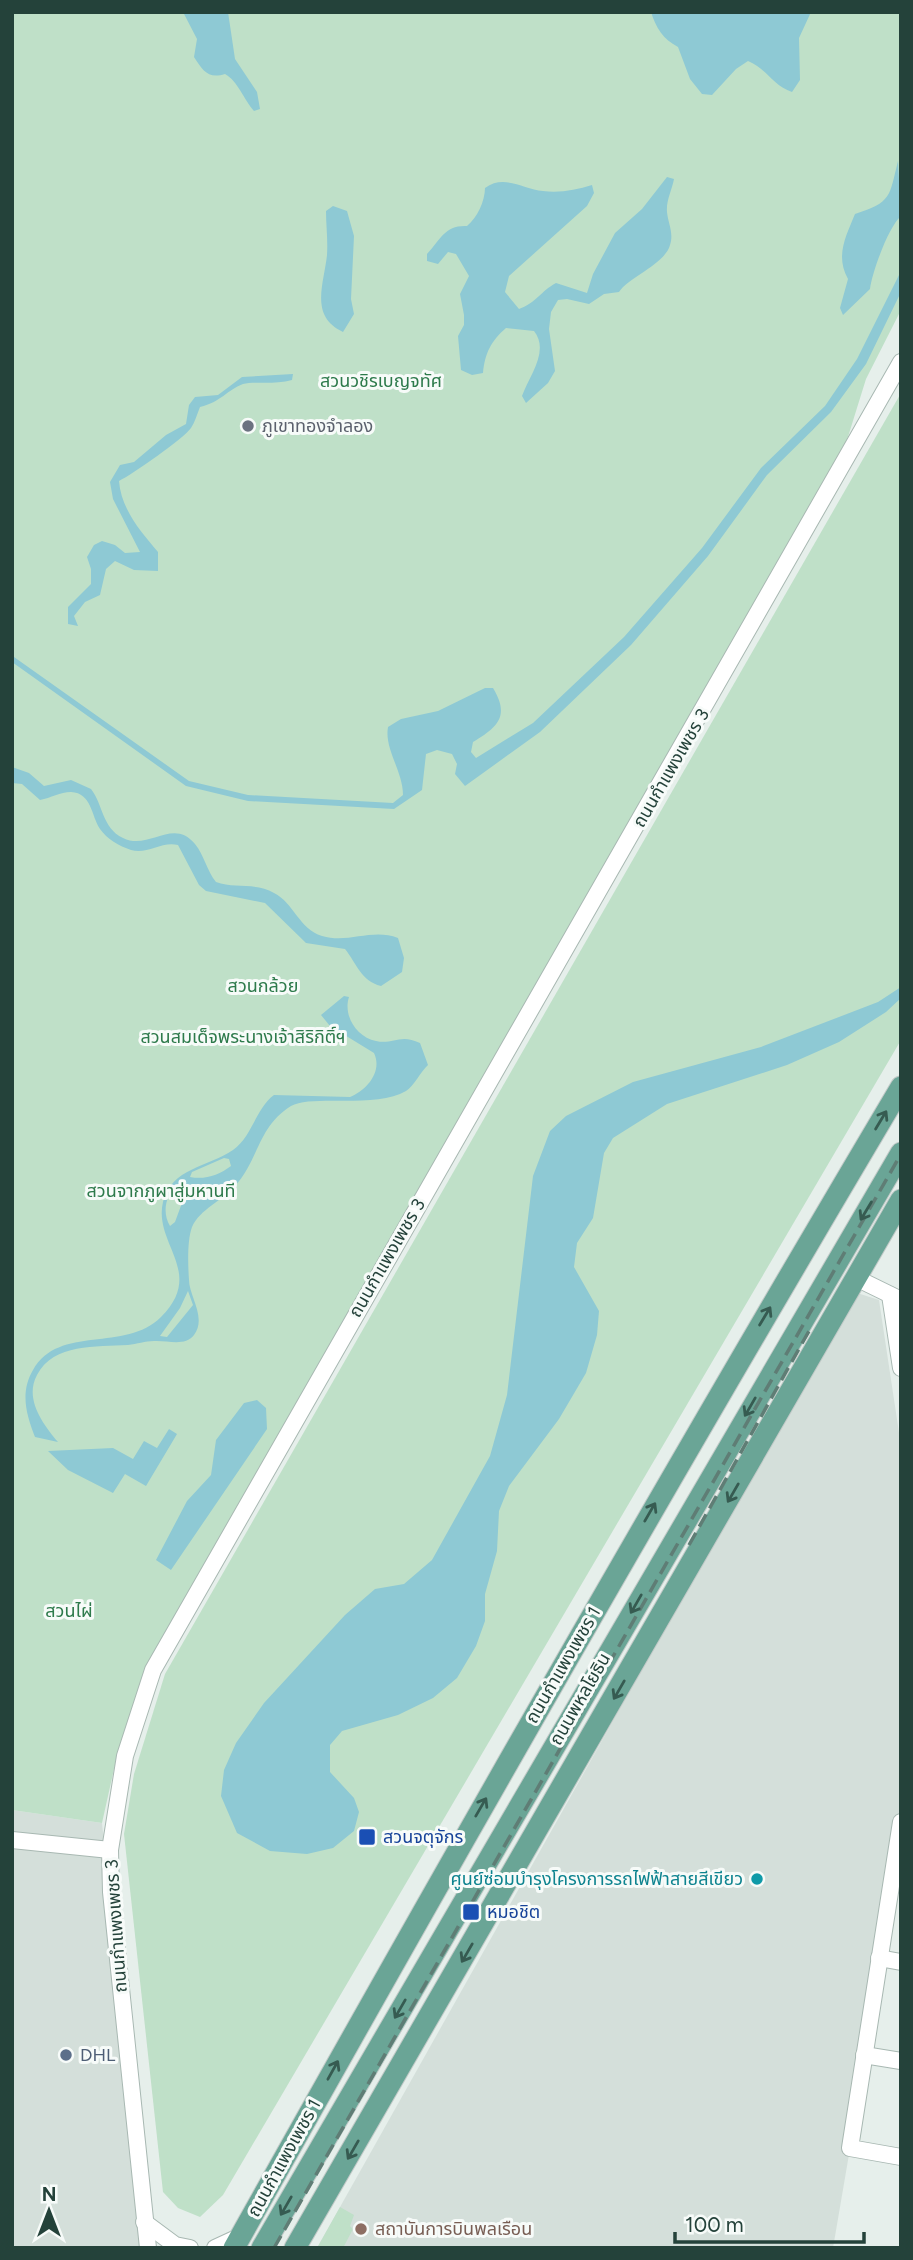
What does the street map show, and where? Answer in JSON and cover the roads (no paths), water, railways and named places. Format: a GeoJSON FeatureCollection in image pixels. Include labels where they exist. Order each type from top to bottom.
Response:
{"type":"FeatureCollection","features":[{"type":"Feature","properties":{"kind":"main road","name":"ถนนกำแพงเพชร 1"},"geometry":{"type":"LineString","coordinates":[[238,2242],[392,1962],[717,1397],[901,1087]]}},
{"type":"Feature","properties":{"kind":"main road","name":"ถนนพหลโยธิน"},"geometry":{"type":"LineString","coordinates":[[262,2248],[901,1153]]}},
{"type":"Feature","properties":{"kind":"main road","name":"ถนนพหลโยธิน"},"geometry":{"type":"LineString","coordinates":[[295,2248],[588,1746],[901,1200]]}},
{"type":"Feature","properties":{"kind":"main road"},"geometry":{"type":"LineString","coordinates":[[533,1781],[588,1746]]}},
{"type":"Feature","properties":{"kind":"street","name":"ถนนกำแพงเพชร 3"},"geometry":{"type":"LineString","coordinates":[[148,2248],[111,1892],[110,1850],[125,1756],[153,1670],[901,362]]}},
{"type":"Feature","properties":{"kind":"street"},"geometry":{"type":"LineString","coordinates":[[856,1279],[895,1297],[901,1368]]}},
{"type":"Feature","properties":{"kind":"street"},"geometry":{"type":"LineString","coordinates":[[901,1822],[897,1866],[878,1958],[850,2148],[901,2157]]}},
{"type":"Feature","properties":{"kind":"street"},"geometry":{"type":"LineString","coordinates":[[12,1840],[110,1850]]}},
{"type":"Feature","properties":{"kind":"street"},"geometry":{"type":"LineString","coordinates":[[878,1958],[901,1962]]}},
{"type":"Feature","properties":{"kind":"street"},"geometry":{"type":"LineString","coordinates":[[864,2055],[901,2061]]}},
{"type":"Feature","properties":{"kind":"street"},"geometry":{"type":"LineString","coordinates":[[144,2222],[175,2245],[190,2248]]}},
{"type":"Feature","properties":{"kind":"street"},"geometry":{"type":"LineString","coordinates":[[215,2248],[238,2242]]}},
{"type":"Feature","properties":{"kind":"water"},"geometry":{"type":"Polygon","coordinates":[[[183,12],[228,12],[235,59],[257,92],[260,109],[254,111],[230,77],[225,74],[210,75],[200,66],[194,57],[197,39],[183,12]]]}},
{"type":"Feature","properties":{"kind":"water"},"geometry":{"type":"Polygon","coordinates":[[[651,12],[811,12],[799,38],[800,80],[792,92],[748,61],[736,69],[712,95],[702,94],[690,79],[678,47],[661,32],[651,12]]]}},
{"type":"Feature","properties":{"kind":"water"},"geometry":{"type":"Polygon","coordinates":[[[898,161],[901,216],[891,229],[882,250],[870,289],[843,315],[840,308],[848,279],[842,262],[845,238],[855,214],[876,206],[887,196],[898,161]]]}},
{"type":"Feature","properties":{"kind":"water"},"geometry":{"type":"Polygon","coordinates":[[[667,177],[674,179],[667,208],[671,236],[667,252],[619,292],[604,294],[589,304],[567,299],[558,300],[551,312],[549,329],[555,371],[548,383],[526,403],[522,396],[537,364],[540,347],[534,331],[506,328],[490,348],[483,373],[472,375],[461,370],[458,336],[464,325],[464,315],[460,294],[469,276],[456,254],[448,252],[438,264],[427,261],[427,254],[448,230],[471,223],[482,204],[485,188],[506,182],[556,192],[592,185],[594,193],[587,206],[509,276],[505,292],[519,309],[530,304],[556,283],[587,293],[593,274],[615,233],[642,209],[667,177]]]}},
{"type":"Feature","properties":{"kind":"water"},"geometry":{"type":"Polygon","coordinates":[[[333,206],[347,211],[354,236],[351,299],[354,314],[343,332],[326,317],[321,298],[327,255],[326,211],[333,206]]]}},
{"type":"Feature","properties":{"kind":"water"},"geometry":{"type":"Polygon","coordinates":[[[901,271],[901,292],[866,364],[831,412],[767,475],[708,556],[631,645],[540,732],[465,786],[455,774],[457,764],[452,754],[437,750],[426,754],[422,790],[394,809],[248,801],[186,786],[12,662],[12,618],[14,657],[189,781],[248,795],[393,803],[403,795],[387,735],[388,727],[401,719],[438,711],[485,688],[493,688],[501,706],[501,713],[495,726],[473,742],[471,752],[476,758],[533,723],[624,637],[702,548],[761,468],[825,406],[857,359],[901,271]]]}},
{"type":"Feature","properties":{"kind":"water"},"geometry":{"type":"Polygon","coordinates":[[[293,374],[292,380],[243,384],[200,407],[186,433],[119,481],[128,510],[158,552],[158,571],[134,570],[115,561],[106,569],[100,595],[85,602],[74,616],[78,626],[68,624],[68,607],[91,584],[91,569],[87,557],[94,545],[102,541],[115,545],[125,553],[140,552],[113,499],[110,482],[120,465],[134,462],[166,435],[186,424],[189,405],[195,397],[218,395],[242,377],[293,374]]]}},
{"type":"Feature","properties":{"kind":"water"},"geometry":{"type":"Polygon","coordinates":[[[12,767],[29,773],[44,786],[71,780],[91,789],[107,822],[116,834],[123,838],[142,841],[169,834],[187,837],[198,848],[216,882],[260,888],[274,893],[287,903],[314,933],[332,938],[388,935],[398,938],[404,958],[402,972],[381,986],[374,984],[364,976],[345,949],[306,943],[265,903],[206,891],[199,885],[178,845],[137,851],[122,846],[100,829],[83,796],[67,792],[40,800],[22,784],[12,783],[12,767]]]}},
{"type":"Feature","properties":{"kind":"water"},"geometry":{"type":"Polygon","coordinates":[[[901,987],[901,998],[886,1012],[839,1042],[787,1065],[667,1104],[613,1138],[604,1153],[593,1218],[577,1243],[574,1267],[599,1311],[597,1335],[586,1373],[559,1419],[509,1486],[499,1511],[497,1551],[485,1594],[485,1621],[476,1646],[457,1678],[433,1698],[398,1715],[342,1731],[330,1745],[330,1772],[354,1798],[359,1812],[354,1831],[333,1848],[307,1854],[270,1851],[237,1833],[221,1796],[224,1770],[236,1743],[264,1703],[345,1615],[375,1589],[404,1584],[432,1560],[490,1456],[507,1395],[533,1176],[550,1131],[566,1116],[633,1082],[761,1047],[878,1002],[901,987]]]}},
{"type":"Feature","properties":{"kind":"water"},"geometry":{"type":"Polygon","coordinates":[[[344,996],[349,997],[350,1018],[362,1035],[376,1041],[407,1039],[420,1043],[428,1065],[409,1089],[393,1096],[301,1103],[280,1114],[271,1124],[242,1177],[229,1192],[200,1215],[192,1227],[188,1260],[189,1280],[199,1321],[194,1335],[181,1342],[151,1341],[90,1347],[54,1357],[37,1375],[33,1393],[41,1419],[58,1442],[35,1437],[27,1411],[26,1395],[29,1378],[44,1356],[59,1347],[129,1334],[146,1328],[161,1317],[174,1301],[179,1286],[179,1272],[162,1217],[163,1202],[174,1182],[182,1175],[233,1150],[274,1095],[350,1097],[362,1090],[371,1080],[376,1067],[374,1053],[330,1026],[321,1015],[344,996]],[[224,1158],[192,1172],[190,1177],[206,1177],[222,1172],[231,1166],[229,1159],[224,1158]],[[178,1186],[166,1204],[170,1226],[175,1222],[186,1192],[185,1187],[178,1186]],[[188,1291],[180,1308],[160,1336],[167,1337],[193,1305],[188,1291]]]}},
{"type":"Feature","properties":{"kind":"water"},"geometry":{"type":"Polygon","coordinates":[[[257,1400],[266,1408],[267,1429],[171,1570],[156,1560],[187,1501],[211,1475],[216,1440],[244,1403],[257,1400]]]}},
{"type":"Feature","properties":{"kind":"water"},"geometry":{"type":"Polygon","coordinates":[[[169,1429],[177,1434],[146,1486],[125,1474],[113,1493],[68,1470],[48,1451],[113,1448],[133,1459],[144,1441],[157,1448],[169,1429]]]}},
{"type":"Feature","properties":{"kind":"railway"},"geometry":{"type":"LineString","coordinates":[[274,2248],[901,1154]]}},
{"type":"Feature","properties":{"kind":"railway"},"geometry":{"type":"LineString","coordinates":[[689,1545],[809,1331]]}},
{"type":"Feature","properties":{"kind":"place","name":"ภูเขาทองจำลอง"},"geometry":{"type":"Point","coordinates":[248,426]}},
{"type":"Feature","properties":{"kind":"place","name":"สวนจตุจักร"},"geometry":{"type":"Point","coordinates":[367,1837]}},
{"type":"Feature","properties":{"kind":"place","name":"ศูนย์ซ่อมบำรุงโครงการรถไฟฟ้าสายสีเขียว"},"geometry":{"type":"Point","coordinates":[757,1879]}},
{"type":"Feature","properties":{"kind":"place","name":"หมอชิต"},"geometry":{"type":"Point","coordinates":[471,1912]}},
{"type":"Feature","properties":{"kind":"place","name":"DHL"},"geometry":{"type":"Point","coordinates":[66,2055]}},
{"type":"Feature","properties":{"kind":"place","name":"สถาบันการบินพลเรือน"},"geometry":{"type":"Point","coordinates":[361,2229]}},
{"type":"Feature","properties":{"kind":"park label","name":"สวนวชิรเบญจทัศ"},"geometry":{"type":"Point","coordinates":[381,381]}},
{"type":"Feature","properties":{"kind":"park label","name":"สวนกล้วย"},"geometry":{"type":"Point","coordinates":[263,986]}},
{"type":"Feature","properties":{"kind":"park label","name":"สวนสมเด็จพระนางเจ้าสิริกิติ์ฯ"},"geometry":{"type":"Point","coordinates":[243,1037]}},
{"type":"Feature","properties":{"kind":"park label","name":"สวนจากภูผาสู่มหานที"},"geometry":{"type":"Point","coordinates":[161,1191]}},
{"type":"Feature","properties":{"kind":"park label","name":"สวนไผ่"},"geometry":{"type":"Point","coordinates":[69,1611]}}]}
